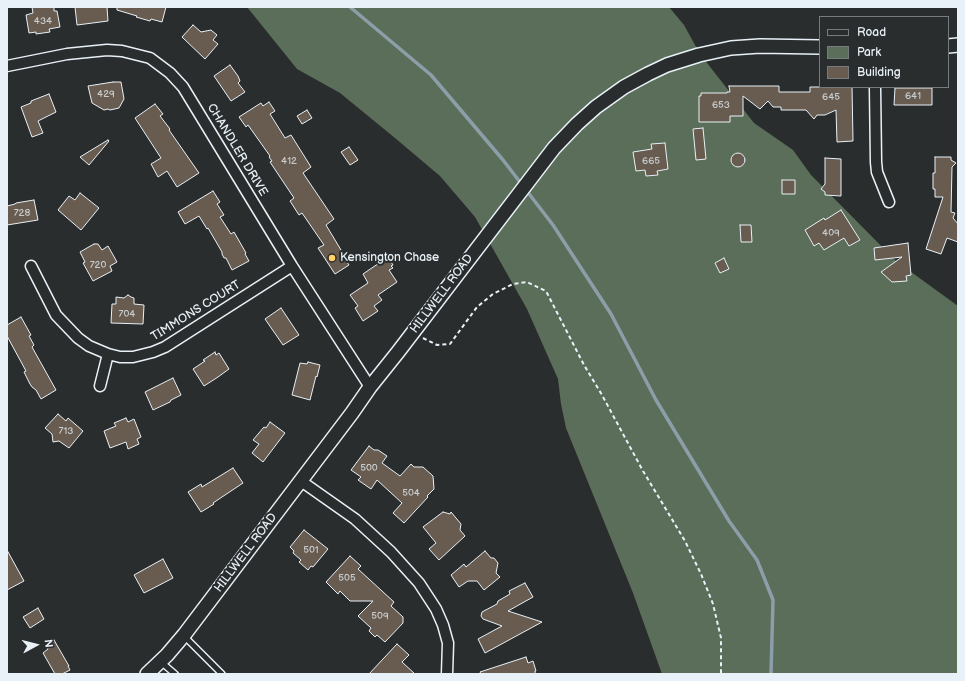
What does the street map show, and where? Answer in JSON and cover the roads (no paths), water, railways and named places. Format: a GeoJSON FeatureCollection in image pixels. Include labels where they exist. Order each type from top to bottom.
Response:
{"type":"FeatureCollection","features":[{"type":"Feature","properties":{"kind":"street","name":"HILLWELL ROAD"},"geometry":{"type":"LineString","coordinates":[[147,674],[184,636],[370,387],[554,148],[596,106],[624,87],[648,74],[667,65],[699,55],[731,48],[760,46],[819,47]]}},
{"type":"Feature","properties":{"kind":"street","name":"CHANDLER DRIVE"},"geometry":{"type":"LineString","coordinates":[[7,66],[66,54],[107,50],[122,51],[150,58],[170,73],[183,86],[292,266],[370,387]]}},
{"type":"Feature","properties":{"kind":"street"},"geometry":{"type":"LineString","coordinates":[[875,88],[877,172],[889,202]]}},
{"type":"Feature","properties":{"kind":"street","name":"TIMMONS COURT"},"geometry":{"type":"LineString","coordinates":[[31,266],[56,315],[78,338],[90,346],[108,354],[120,357],[133,357],[166,347],[292,266]]}},
{"type":"Feature","properties":{"kind":"street"},"geometry":{"type":"LineString","coordinates":[[100,386],[108,354]]}},
{"type":"Feature","properties":{"kind":"street"},"geometry":{"type":"LineString","coordinates":[[301,481],[355,518],[391,552],[419,583],[436,609],[443,625],[448,643],[447,674]]}},
{"type":"Feature","properties":{"kind":"lane"},"geometry":{"type":"LineString","coordinates":[[184,636],[222,674]]}},
{"type":"Feature","properties":{"kind":"lane"},"geometry":{"type":"LineString","coordinates":[[160,662],[175,674]]}},
{"type":"Feature","properties":{"kind":"waterway"},"geometry":{"type":"LineString","coordinates":[[350,7],[431,75],[503,160],[553,225],[611,314],[656,400],[729,521],[757,560],[773,600],[771,674]]}},
{"type":"Feature","properties":{"kind":"place","name":"Kensington Chase"},"geometry":{"type":"Point","coordinates":[332,258]}}]}
